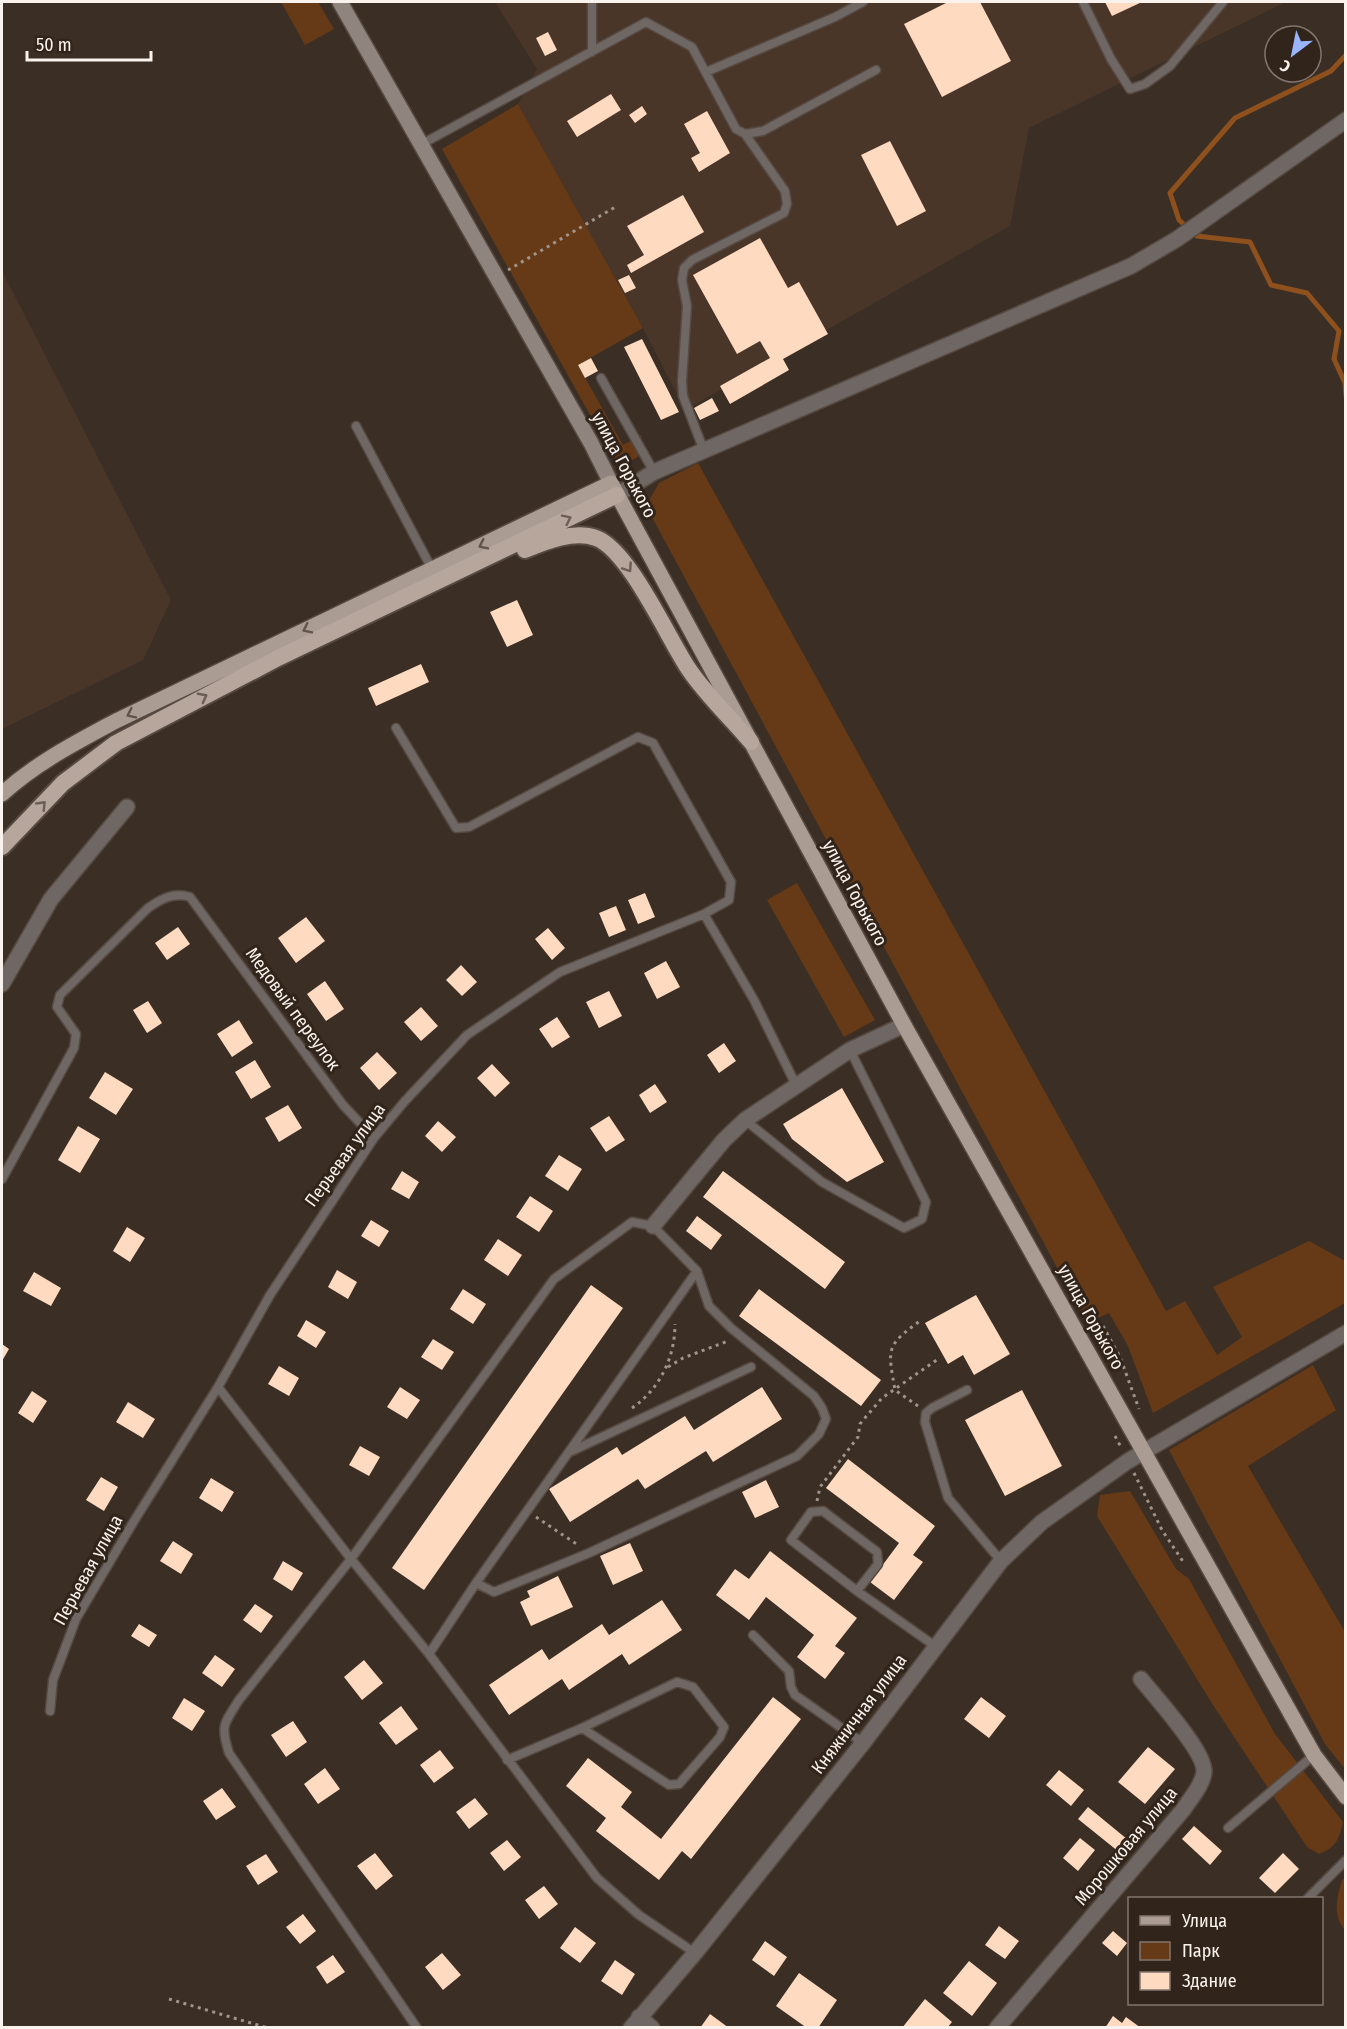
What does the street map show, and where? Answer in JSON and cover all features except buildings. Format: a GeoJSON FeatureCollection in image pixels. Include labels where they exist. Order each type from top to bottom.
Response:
{"type":"FeatureCollection","features":[{"type":"Feature","properties":{"kind":"highway"},"geometry":{"type":"LineString","coordinates":[[2,847],[63,783],[116,743],[278,658],[614,489]]}},
{"type":"Feature","properties":{"kind":"highway"},"geometry":{"type":"LineString","coordinates":[[366,615],[402,605],[537,545],[561,537],[596,538],[609,546],[625,562],[689,670],[751,742]]}},
{"type":"Feature","properties":{"kind":"main road","name":"улица Горького"},"geometry":{"type":"LineString","coordinates":[[345,4],[420,145],[591,443],[904,1025],[1314,1755],[1346,1797]]}},
{"type":"Feature","properties":{"kind":"main road"},"geometry":{"type":"LineString","coordinates":[[2,794],[20,777],[68,746],[432,569],[614,489]]}},
{"type":"Feature","properties":{"kind":"street"},"geometry":{"type":"LineString","coordinates":[[614,489],[1131,266],[1178,239],[1346,120]]}},
{"type":"Feature","properties":{"kind":"street"},"geometry":{"type":"LineString","coordinates":[[2,984],[51,899],[128,807]]}},
{"type":"Feature","properties":{"kind":"street"},"geometry":{"type":"LineString","coordinates":[[653,1226],[724,1140],[745,1120],[850,1050],[904,1025]]}},
{"type":"Feature","properties":{"kind":"street","name":"Княжничная улица"},"geometry":{"type":"LineString","coordinates":[[635,2022],[695,1953],[863,1743],[1001,1561],[1042,1522],[1128,1461],[1346,1333]]}},
{"type":"Feature","properties":{"kind":"street","name":"Морошковая улица"},"geometry":{"type":"LineString","coordinates":[[997,2028],[1183,1810],[1204,1774],[1203,1764],[1195,1747],[1141,1679]]}},
{"type":"Feature","properties":{"kind":"street"},"geometry":{"type":"LineString","coordinates":[[635,2022],[652,2028]]}},
{"type":"Feature","properties":{"kind":"lane"},"geometry":{"type":"LineString","coordinates":[[592,2],[592,52]]}},
{"type":"Feature","properties":{"kind":"lane"},"geometry":{"type":"LineString","coordinates":[[706,72],[835,17],[862,2]]}},
{"type":"Feature","properties":{"kind":"lane"},"geometry":{"type":"LineString","coordinates":[[1083,2],[1111,58],[1130,89],[1145,84],[1170,66],[1198,29],[1223,2]]}},
{"type":"Feature","properties":{"kind":"lane"},"geometry":{"type":"LineString","coordinates":[[420,145],[646,22],[692,46],[736,129],[745,134],[785,191],[787,204],[784,213],[692,260],[684,268],[682,280],[687,306],[683,396],[704,451]]}},
{"type":"Feature","properties":{"kind":"lane"},"geometry":{"type":"LineString","coordinates":[[745,134],[764,131],[876,70]]}},
{"type":"Feature","properties":{"kind":"lane"},"geometry":{"type":"LineString","coordinates":[[601,378],[654,472]]}},
{"type":"Feature","properties":{"kind":"lane"},"geometry":{"type":"LineString","coordinates":[[356,426],[432,569]]}},
{"type":"Feature","properties":{"kind":"lane","name":"Перьевая улица"},"geometry":{"type":"LineString","coordinates":[[50,1711],[53,1680],[76,1619],[218,1387],[270,1295],[374,1138],[467,1035],[560,972],[704,914],[729,900],[731,882],[653,743],[638,737],[469,827],[456,828],[396,728]]}},
{"type":"Feature","properties":{"kind":"lane","name":"Медовый переулок"},"geometry":{"type":"LineString","coordinates":[[2,1179],[74,1048],[76,1034],[57,1006],[60,995],[148,908],[178,893],[190,897],[343,1105],[374,1138]]}},
{"type":"Feature","properties":{"kind":"lane"},"geometry":{"type":"LineString","coordinates":[[704,914],[754,1000],[796,1085]]}},
{"type":"Feature","properties":{"kind":"lane"},"geometry":{"type":"LineString","coordinates":[[745,1120],[822,1182],[877,1213],[904,1228],[922,1219],[926,1202],[850,1050]]}},
{"type":"Feature","properties":{"kind":"lane"},"geometry":{"type":"LineString","coordinates":[[415,2027],[230,1753],[224,1726],[239,1700],[351,1559],[554,1279],[632,1222],[653,1226],[697,1271],[709,1306],[741,1336],[814,1396],[826,1419],[819,1434],[797,1456],[589,1553],[494,1592],[476,1583]]}},
{"type":"Feature","properties":{"kind":"lane"},"geometry":{"type":"LineString","coordinates":[[429,1654],[476,1583],[697,1271]]}},
{"type":"Feature","properties":{"kind":"lane"},"geometry":{"type":"LineString","coordinates":[[570,1452],[751,1367]]}},
{"type":"Feature","properties":{"kind":"lane"},"geometry":{"type":"LineString","coordinates":[[218,1387],[351,1559],[429,1654],[597,1878],[639,1915],[695,1953]]}},
{"type":"Feature","properties":{"kind":"lane"},"geometry":{"type":"LineString","coordinates":[[966,1390],[932,1408],[926,1413],[925,1422],[948,1498],[1001,1561]]}},
{"type":"Feature","properties":{"kind":"lane"},"geometry":{"type":"LineString","coordinates":[[857,1591],[878,1564],[877,1552],[823,1511],[811,1512],[791,1540],[857,1591],[935,1646]]}},
{"type":"Feature","properties":{"kind":"lane"},"geometry":{"type":"LineString","coordinates":[[753,1635],[789,1671],[791,1687],[795,1695],[863,1743]]}},
{"type":"Feature","properties":{"kind":"lane"},"geometry":{"type":"LineString","coordinates":[[507,1760],[582,1728],[677,1682],[693,1687],[724,1728],[720,1737],[680,1784],[669,1785],[582,1728]]}},
{"type":"Feature","properties":{"kind":"lane"},"geometry":{"type":"LineString","coordinates":[[1228,1828],[1314,1755]]}},
{"type":"Feature","properties":{"kind":"lane"},"geometry":{"type":"LineString","coordinates":[[1310,1897],[1346,1860]]}},
{"type":"Feature","properties":{"kind":"path"},"geometry":{"type":"LineString","coordinates":[[496,277],[617,206]]}},
{"type":"Feature","properties":{"kind":"path"},"geometry":{"type":"LineString","coordinates":[[625,1413],[638,1404],[666,1368],[675,1339],[674,1304]]}},
{"type":"Feature","properties":{"kind":"path"},"geometry":{"type":"LineString","coordinates":[[920,1321],[904,1332],[891,1346],[889,1359],[894,1390],[926,1413]]}},
{"type":"Feature","properties":{"kind":"path"},"geometry":{"type":"LineString","coordinates":[[1102,1326],[1120,1358],[1142,1416]]}},
{"type":"Feature","properties":{"kind":"path"},"geometry":{"type":"LineString","coordinates":[[666,1368],[691,1354],[741,1336]]}},
{"type":"Feature","properties":{"kind":"path"},"geometry":{"type":"LineString","coordinates":[[816,1512],[817,1494],[820,1487],[858,1437],[860,1424],[882,1398],[938,1359]]}},
{"type":"Feature","properties":{"kind":"path"},"geometry":{"type":"LineString","coordinates":[[1113,1432],[1162,1530],[1184,1563]]}},
{"type":"Feature","properties":{"kind":"path"},"geometry":{"type":"LineString","coordinates":[[528,1511],[589,1553]]}},
{"type":"Feature","properties":{"kind":"path"},"geometry":{"type":"LineString","coordinates":[[169,1999],[268,2028]]}},
{"type":"Feature","properties":{"kind":"shaded area"},"geometry":{"type":"Polygon","coordinates":[[[495,2],[1286,2],[1029,128],[1010,226],[685,410],[643,328],[518,104],[537,69],[495,2]]]}},
{"type":"Feature","properties":{"kind":"shaded area"},"geometry":{"type":"Polygon","coordinates":[[[2,271],[171,600],[143,660],[2,729],[2,271]]]}},
{"type":"Feature","properties":{"kind":"green space"},"geometry":{"type":"Polygon","coordinates":[[[281,2],[318,2],[334,29],[305,45],[281,2]]]}},
{"type":"Feature","properties":{"kind":"green space"},"geometry":{"type":"Polygon","coordinates":[[[518,104],[643,328],[578,365],[623,445],[642,435],[638,457],[619,467],[442,149],[518,104]]]}},
{"type":"Feature","properties":{"kind":"green space"},"geometry":{"type":"Polygon","coordinates":[[[698,463],[1166,1311],[1185,1301],[1217,1355],[1242,1337],[1213,1287],[1309,1241],[1345,1261],[1345,1303],[1153,1413],[1128,1346],[1109,1313],[1087,1323],[646,506],[659,483],[698,463]]]}},
{"type":"Feature","properties":{"kind":"green space"},"geometry":{"type":"Polygon","coordinates":[[[797,883],[875,1020],[844,1037],[767,900],[797,883]]]}},
{"type":"Feature","properties":{"kind":"green space"},"geometry":{"type":"Polygon","coordinates":[[[1313,1365],[1336,1410],[1248,1466],[1345,1632],[1345,1769],[1325,1744],[1169,1450],[1313,1365]]]}},
{"type":"Feature","properties":{"kind":"green space"},"geometry":{"type":"Polygon","coordinates":[[[1130,1491],[1176,1569],[1189,1579],[1275,1734],[1343,1822],[1336,1842],[1325,1852],[1319,1854],[1307,1847],[1213,1705],[1097,1516],[1100,1495],[1130,1491]]]}},
{"type":"Feature","properties":{"kind":"green space"},"geometry":{"type":"Polygon","coordinates":[[[1345,1878],[1345,1930],[1338,1918],[1337,1906],[1342,1880],[1345,1878]]]}},
{"type":"Feature","properties":{"kind":"waterway"},"geometry":{"type":"LineString","coordinates":[[1346,55],[1331,71],[1235,118],[1170,193],[1179,220],[1197,236],[1250,242],[1271,285],[1307,293],[1339,331],[1334,359],[1345,383],[1346,396]]}}]}
